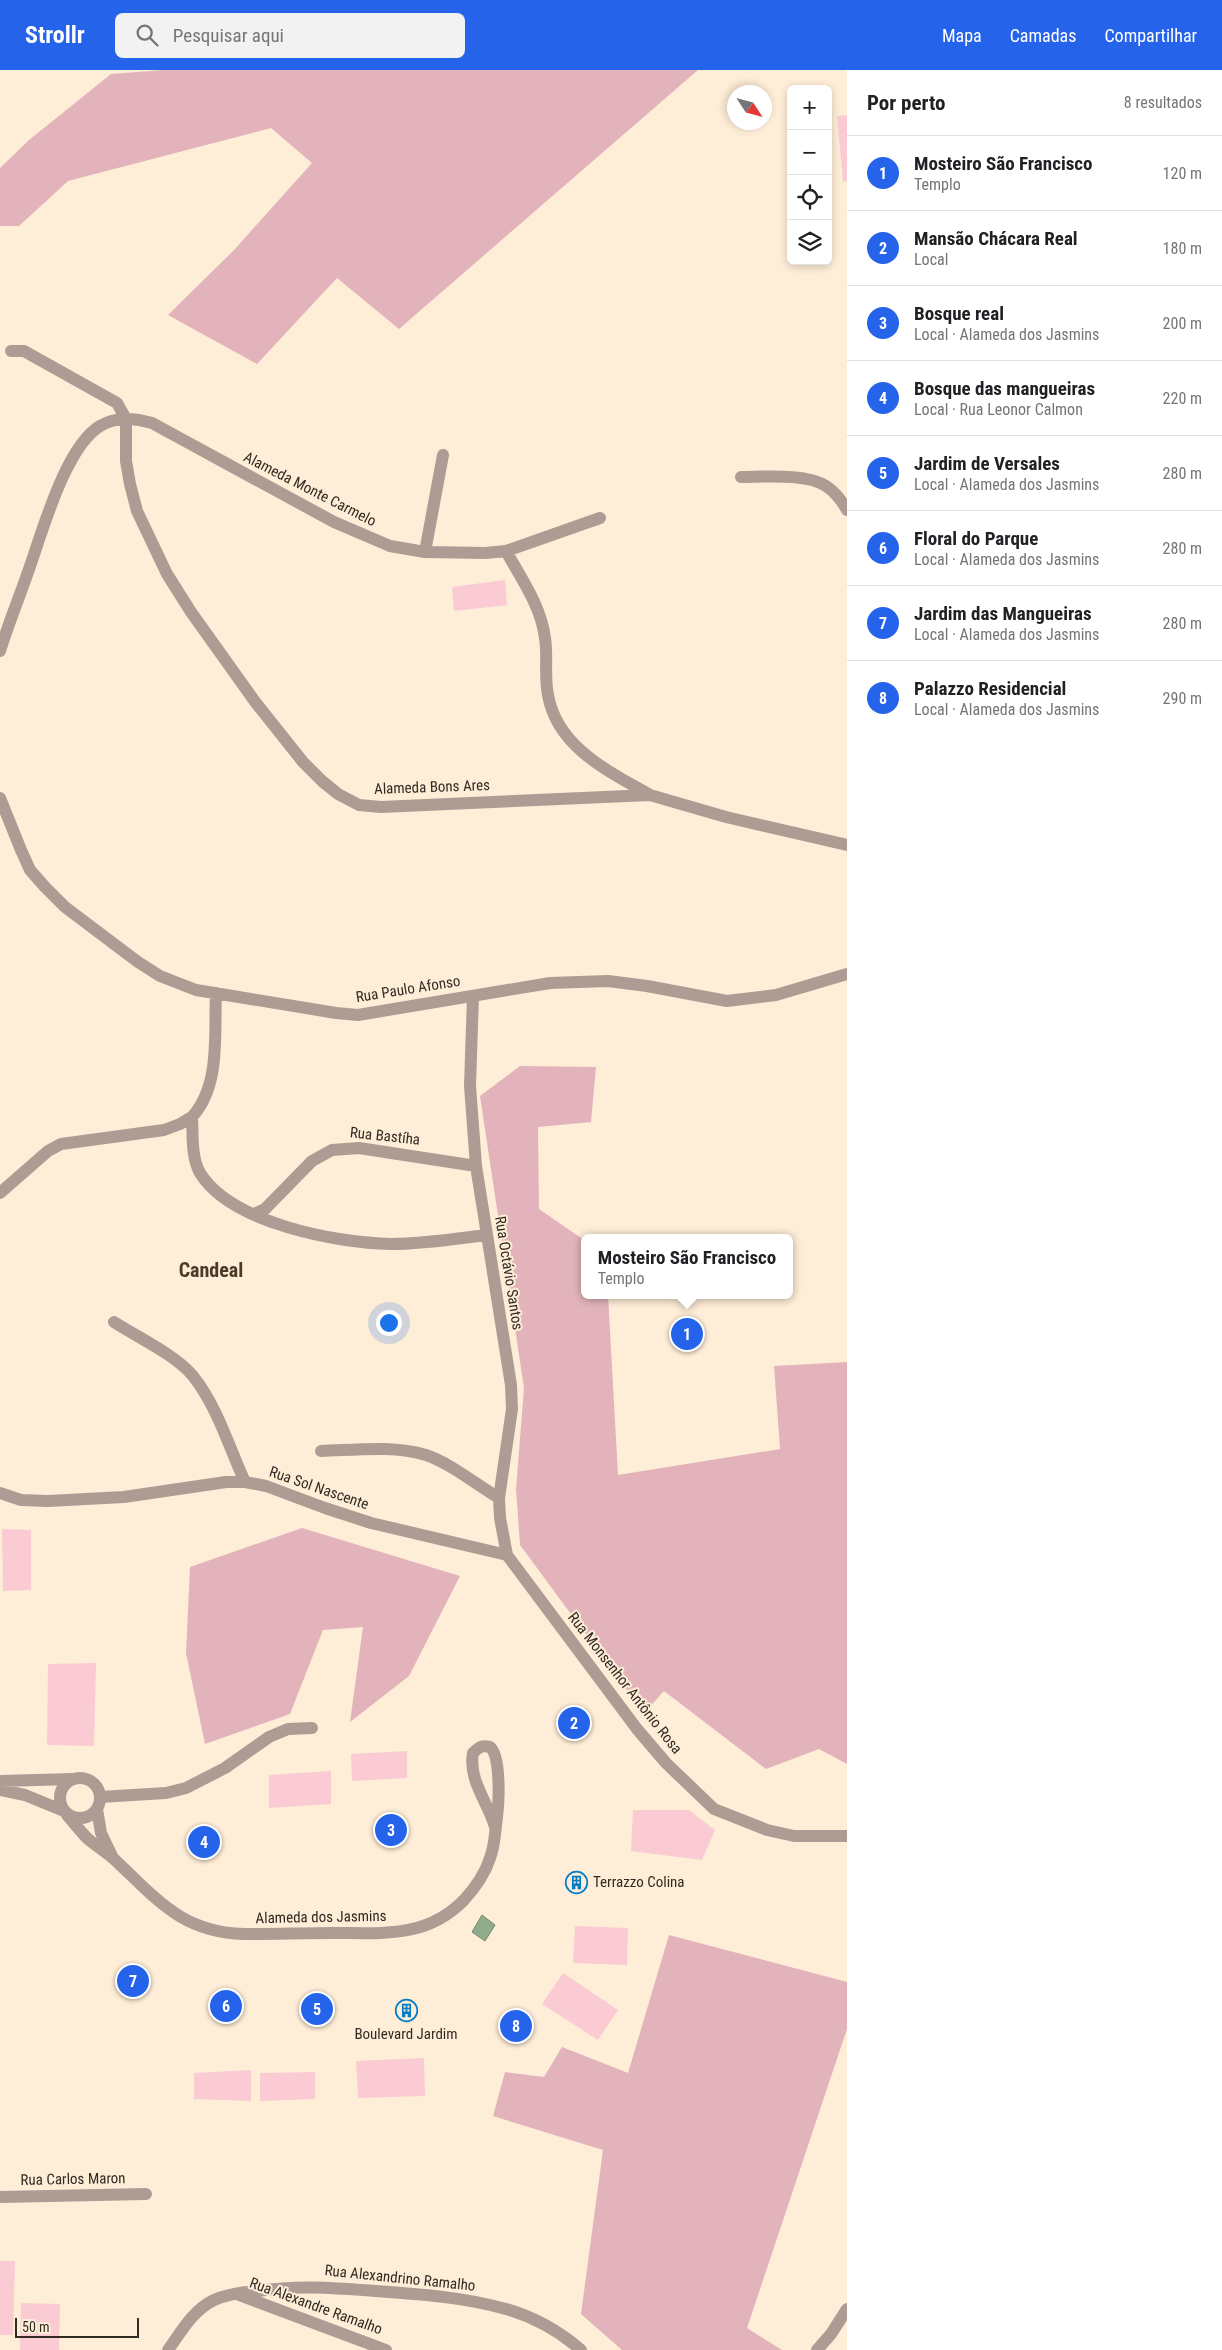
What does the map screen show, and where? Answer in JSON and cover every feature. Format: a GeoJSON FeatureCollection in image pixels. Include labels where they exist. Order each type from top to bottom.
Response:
{"type":"FeatureCollection","features":[{"type":"Feature","properties":{"kind":"street"},"geometry":{"type":"LineString","coordinates":[[0,652],[59,486],[73,457],[99,426],[113,420],[126,419],[117,403],[24,351],[11,350]]}},
{"type":"Feature","properties":{"kind":"street","name":"Alameda Monte Carmelo"},"geometry":{"type":"LineString","coordinates":[[126,419],[139,419],[152,423],[334,522],[390,546],[426,552],[485,553],[506,551],[600,518]]}},
{"type":"Feature","properties":{"kind":"street","name":"Alameda Bons Ares"},"geometry":{"type":"LineString","coordinates":[[126,419],[126,461],[137,511],[167,574],[211,642],[256,703],[303,762],[338,794],[359,804],[381,807],[650,795],[726,817],[847,845]]}},
{"type":"Feature","properties":{"kind":"street"},"geometry":{"type":"LineString","coordinates":[[426,552],[443,455]]}},
{"type":"Feature","properties":{"kind":"street"},"geometry":{"type":"LineString","coordinates":[[741,477],[805,479],[825,485],[847,510]]}},
{"type":"Feature","properties":{"kind":"street"},"geometry":{"type":"LineString","coordinates":[[506,551],[540,615],[546,638],[548,694],[554,717],[567,737],[593,761],[650,795]]}},
{"type":"Feature","properties":{"kind":"street","name":"Rua Paulo Afonso"},"geometry":{"type":"LineString","coordinates":[[0,798],[30,870],[65,907],[160,976],[179,985],[216,994],[358,1015],[550,983],[608,981],[647,986],[727,1001],[776,995],[847,974]]}},
{"type":"Feature","properties":{"kind":"street"},"geometry":{"type":"LineString","coordinates":[[0,1193],[48,1151],[61,1144],[164,1130],[192,1117],[202,1106],[211,1078],[216,994]]}},
{"type":"Feature","properties":{"kind":"street","name":"Rua Octávio Santos"},"geometry":{"type":"LineString","coordinates":[[473,996],[470,1086],[476,1166],[511,1385],[512,1409],[499,1498],[500,1518],[507,1555]]}},
{"type":"Feature","properties":{"kind":"street"},"geometry":{"type":"LineString","coordinates":[[192,1117],[194,1155],[200,1172],[214,1190],[231,1203],[254,1214],[277,1223],[358,1242],[391,1244],[431,1242],[486,1235]]}},
{"type":"Feature","properties":{"kind":"street","name":"Rua Bastíha"},"geometry":{"type":"LineString","coordinates":[[254,1214],[265,1209],[299,1172],[312,1161],[332,1150],[359,1148],[476,1166]]}},
{"type":"Feature","properties":{"kind":"street"},"geometry":{"type":"LineString","coordinates":[[114,1322],[177,1362],[192,1375],[208,1400],[245,1482]]}},
{"type":"Feature","properties":{"kind":"street"},"geometry":{"type":"LineString","coordinates":[[321,1451],[406,1451],[427,1456],[499,1498]]}},
{"type":"Feature","properties":{"kind":"street","name":"Rua Sol Nascente"},"geometry":{"type":"LineString","coordinates":[[0,1493],[21,1500],[48,1501],[124,1497],[226,1482],[245,1482],[266,1486],[371,1523],[507,1555]]}},
{"type":"Feature","properties":{"kind":"street","name":"Rua Monsenhor Antônio Rosa"},"geometry":{"type":"LineString","coordinates":[[507,1555],[637,1729],[666,1763],[708,1804],[733,1818],[767,1830],[794,1836],[847,1836]]}},
{"type":"Feature","properties":{"kind":"street"},"geometry":{"type":"LineString","coordinates":[[0,1790],[25,1795],[75,1818],[83,1818],[98,1803],[166,1793],[186,1788],[225,1768],[269,1737],[288,1729],[312,1728]]}},
{"type":"Feature","properties":{"kind":"street","name":"Alameda dos Jasmins"},"geometry":{"type":"LineString","coordinates":[[66,1813],[86,1837],[113,1858],[161,1904],[199,1927],[223,1934],[387,1933],[415,1930],[435,1923],[453,1911],[471,1892],[482,1876],[490,1859],[498,1811],[498,1787],[496,1756],[490,1747],[483,1746],[473,1752],[472,1774],[491,1812],[495,1827]]}},
{"type":"Feature","properties":{"kind":"street"},"geometry":{"type":"LineString","coordinates":[[66,1813],[59,1797],[66,1783],[73,1779]]}},
{"type":"Feature","properties":{"kind":"street"},"geometry":{"type":"LineString","coordinates":[[0,1781],[88,1779],[94,1784],[98,1803]]}},
{"type":"Feature","properties":{"kind":"street"},"geometry":{"type":"LineString","coordinates":[[479,1789],[498,1787]]}},
{"type":"Feature","properties":{"kind":"street","name":"Alameda dos Jasmins"},"geometry":{"type":"LineString","coordinates":[[98,1803],[102,1833],[113,1858]]}},
{"type":"Feature","properties":{"kind":"street","name":"Rua Carlos Maron"},"geometry":{"type":"LineString","coordinates":[[0,2196],[146,2194]]}},
{"type":"Feature","properties":{"kind":"street","name":"Rua Alexandrino Ramalho"},"geometry":{"type":"LineString","coordinates":[[168,2350],[196,2313],[213,2301],[234,2294],[312,2286],[436,2295],[507,2309],[540,2322],[562,2334],[582,2350]]}},
{"type":"Feature","properties":{"kind":"street","name":"Rua Alexandre Ramalho"},"geometry":{"type":"LineString","coordinates":[[234,2294],[386,2350]]}},
{"type":"Feature","properties":{"kind":"street"},"geometry":{"type":"LineString","coordinates":[[817,2350],[831,2334],[847,2309]]}},
{"type":"Feature","properties":{"kind":"shaded area"},"geometry":{"type":"Polygon","coordinates":[[[163,70],[698,70],[399,329],[337,278],[257,364],[168,315],[234,250],[312,163],[271,128],[68,181],[19,226],[0,226],[0,168],[29,140],[111,74],[163,70]]]}},
{"type":"Feature","properties":{"kind":"shaded area"},"geometry":{"type":"Polygon","coordinates":[[[847,115],[847,181],[843,182],[837,116],[847,115]]]}},
{"type":"Feature","properties":{"kind":"shaded area"},"geometry":{"type":"Polygon","coordinates":[[[505,580],[507,605],[454,611],[452,587],[505,580]]]}},
{"type":"Feature","properties":{"kind":"shaded area"},"geometry":{"type":"Polygon","coordinates":[[[520,1066],[596,1067],[591,1122],[538,1127],[539,1209],[581,1238],[581,1299],[608,1299],[618,1475],[780,1449],[774,1366],[847,1362],[847,1764],[819,1749],[766,1769],[664,1691],[644,1713],[520,1545],[516,1489],[524,1388],[480,1096],[520,1066]]]}},
{"type":"Feature","properties":{"kind":"shaded area"},"geometry":{"type":"Polygon","coordinates":[[[302,1528],[460,1576],[409,1676],[350,1722],[363,1627],[323,1630],[290,1714],[205,1744],[186,1653],[190,1567],[302,1528]]]}},
{"type":"Feature","properties":{"kind":"shaded area"},"geometry":{"type":"Polygon","coordinates":[[[2,1529],[31,1530],[31,1590],[3,1591],[2,1529]]]}},
{"type":"Feature","properties":{"kind":"shaded area"},"geometry":{"type":"Polygon","coordinates":[[[96,1663],[94,1746],[47,1745],[48,1664],[96,1663]]]}},
{"type":"Feature","properties":{"kind":"shaded area"},"geometry":{"type":"Polygon","coordinates":[[[407,1751],[407,1778],[352,1781],[351,1754],[407,1751]]]}},
{"type":"Feature","properties":{"kind":"shaded area"},"geometry":{"type":"Polygon","coordinates":[[[331,1771],[331,1804],[269,1808],[269,1775],[331,1771]]]}},
{"type":"Feature","properties":{"kind":"shaded area"},"geometry":{"type":"Polygon","coordinates":[[[633,1810],[689,1810],[715,1830],[702,1860],[631,1851],[633,1810]]]}},
{"type":"Feature","properties":{"kind":"shaded area"},"geometry":{"type":"Polygon","coordinates":[[[482,1915],[495,1925],[485,1941],[472,1932],[482,1915]]]}},
{"type":"Feature","properties":{"kind":"shaded area"},"geometry":{"type":"Polygon","coordinates":[[[575,1926],[628,1928],[627,1965],[573,1963],[575,1926]]]}},
{"type":"Feature","properties":{"kind":"shaded area"},"geometry":{"type":"Polygon","coordinates":[[[669,1935],[847,1982],[847,2029],[747,2328],[782,2350],[622,2350],[581,2314],[603,2150],[493,2116],[505,2072],[544,2077],[562,2047],[628,2073],[669,1935]]]}},
{"type":"Feature","properties":{"kind":"shaded area"},"geometry":{"type":"Polygon","coordinates":[[[563,1973],[618,2010],[598,2040],[542,2004],[563,1973]]]}},
{"type":"Feature","properties":{"kind":"shaded area"},"geometry":{"type":"Polygon","coordinates":[[[424,2058],[425,2096],[358,2098],[356,2061],[424,2058]]]}},
{"type":"Feature","properties":{"kind":"shaded area"},"geometry":{"type":"Polygon","coordinates":[[[251,2070],[251,2101],[194,2099],[194,2073],[251,2070]]]}},
{"type":"Feature","properties":{"kind":"shaded area"},"geometry":{"type":"Polygon","coordinates":[[[315,2072],[315,2099],[260,2101],[260,2073],[315,2072]]]}},
{"type":"Feature","properties":{"kind":"shaded area"},"geometry":{"type":"Polygon","coordinates":[[[0,2261],[15,2261],[13,2335],[0,2335],[0,2261]]]}},
{"type":"Feature","properties":{"kind":"shaded area"},"geometry":{"type":"Polygon","coordinates":[[[21,2303],[60,2304],[59,2350],[20,2350],[21,2303]]]}},
{"type":"Feature","properties":{"kind":"place","name":"Mosteiro São Francisco"},"geometry":{"type":"Point","coordinates":[687,1334]}},
{"type":"Feature","properties":{"kind":"place","name":"Mansão Chácara Real"},"geometry":{"type":"Point","coordinates":[574,1723]}},
{"type":"Feature","properties":{"kind":"place","name":"Bosque real"},"geometry":{"type":"Point","coordinates":[391,1830]}},
{"type":"Feature","properties":{"kind":"place","name":"Bosque das mangueiras"},"geometry":{"type":"Point","coordinates":[204,1842]}},
{"type":"Feature","properties":{"kind":"place","name":"Terrazzo Colina"},"geometry":{"type":"Point","coordinates":[577,1882]}},
{"type":"Feature","properties":{"kind":"place","name":"Jardim das Mangueiras"},"geometry":{"type":"Point","coordinates":[133,1981]}},
{"type":"Feature","properties":{"kind":"place","name":"Floral do Parque"},"geometry":{"type":"Point","coordinates":[226,2006]}},
{"type":"Feature","properties":{"kind":"place","name":"Jardim de Versales"},"geometry":{"type":"Point","coordinates":[317,2009]}},
{"type":"Feature","properties":{"kind":"place","name":"Boulevard Jardim"},"geometry":{"type":"Point","coordinates":[406,2011]}},
{"type":"Feature","properties":{"kind":"place","name":"Palazzo Residencial"},"geometry":{"type":"Point","coordinates":[516,2026]}},
{"type":"Feature","properties":{"kind":"district","name":"Candeal"},"geometry":{"type":"Point","coordinates":[211,1270]}}]}
